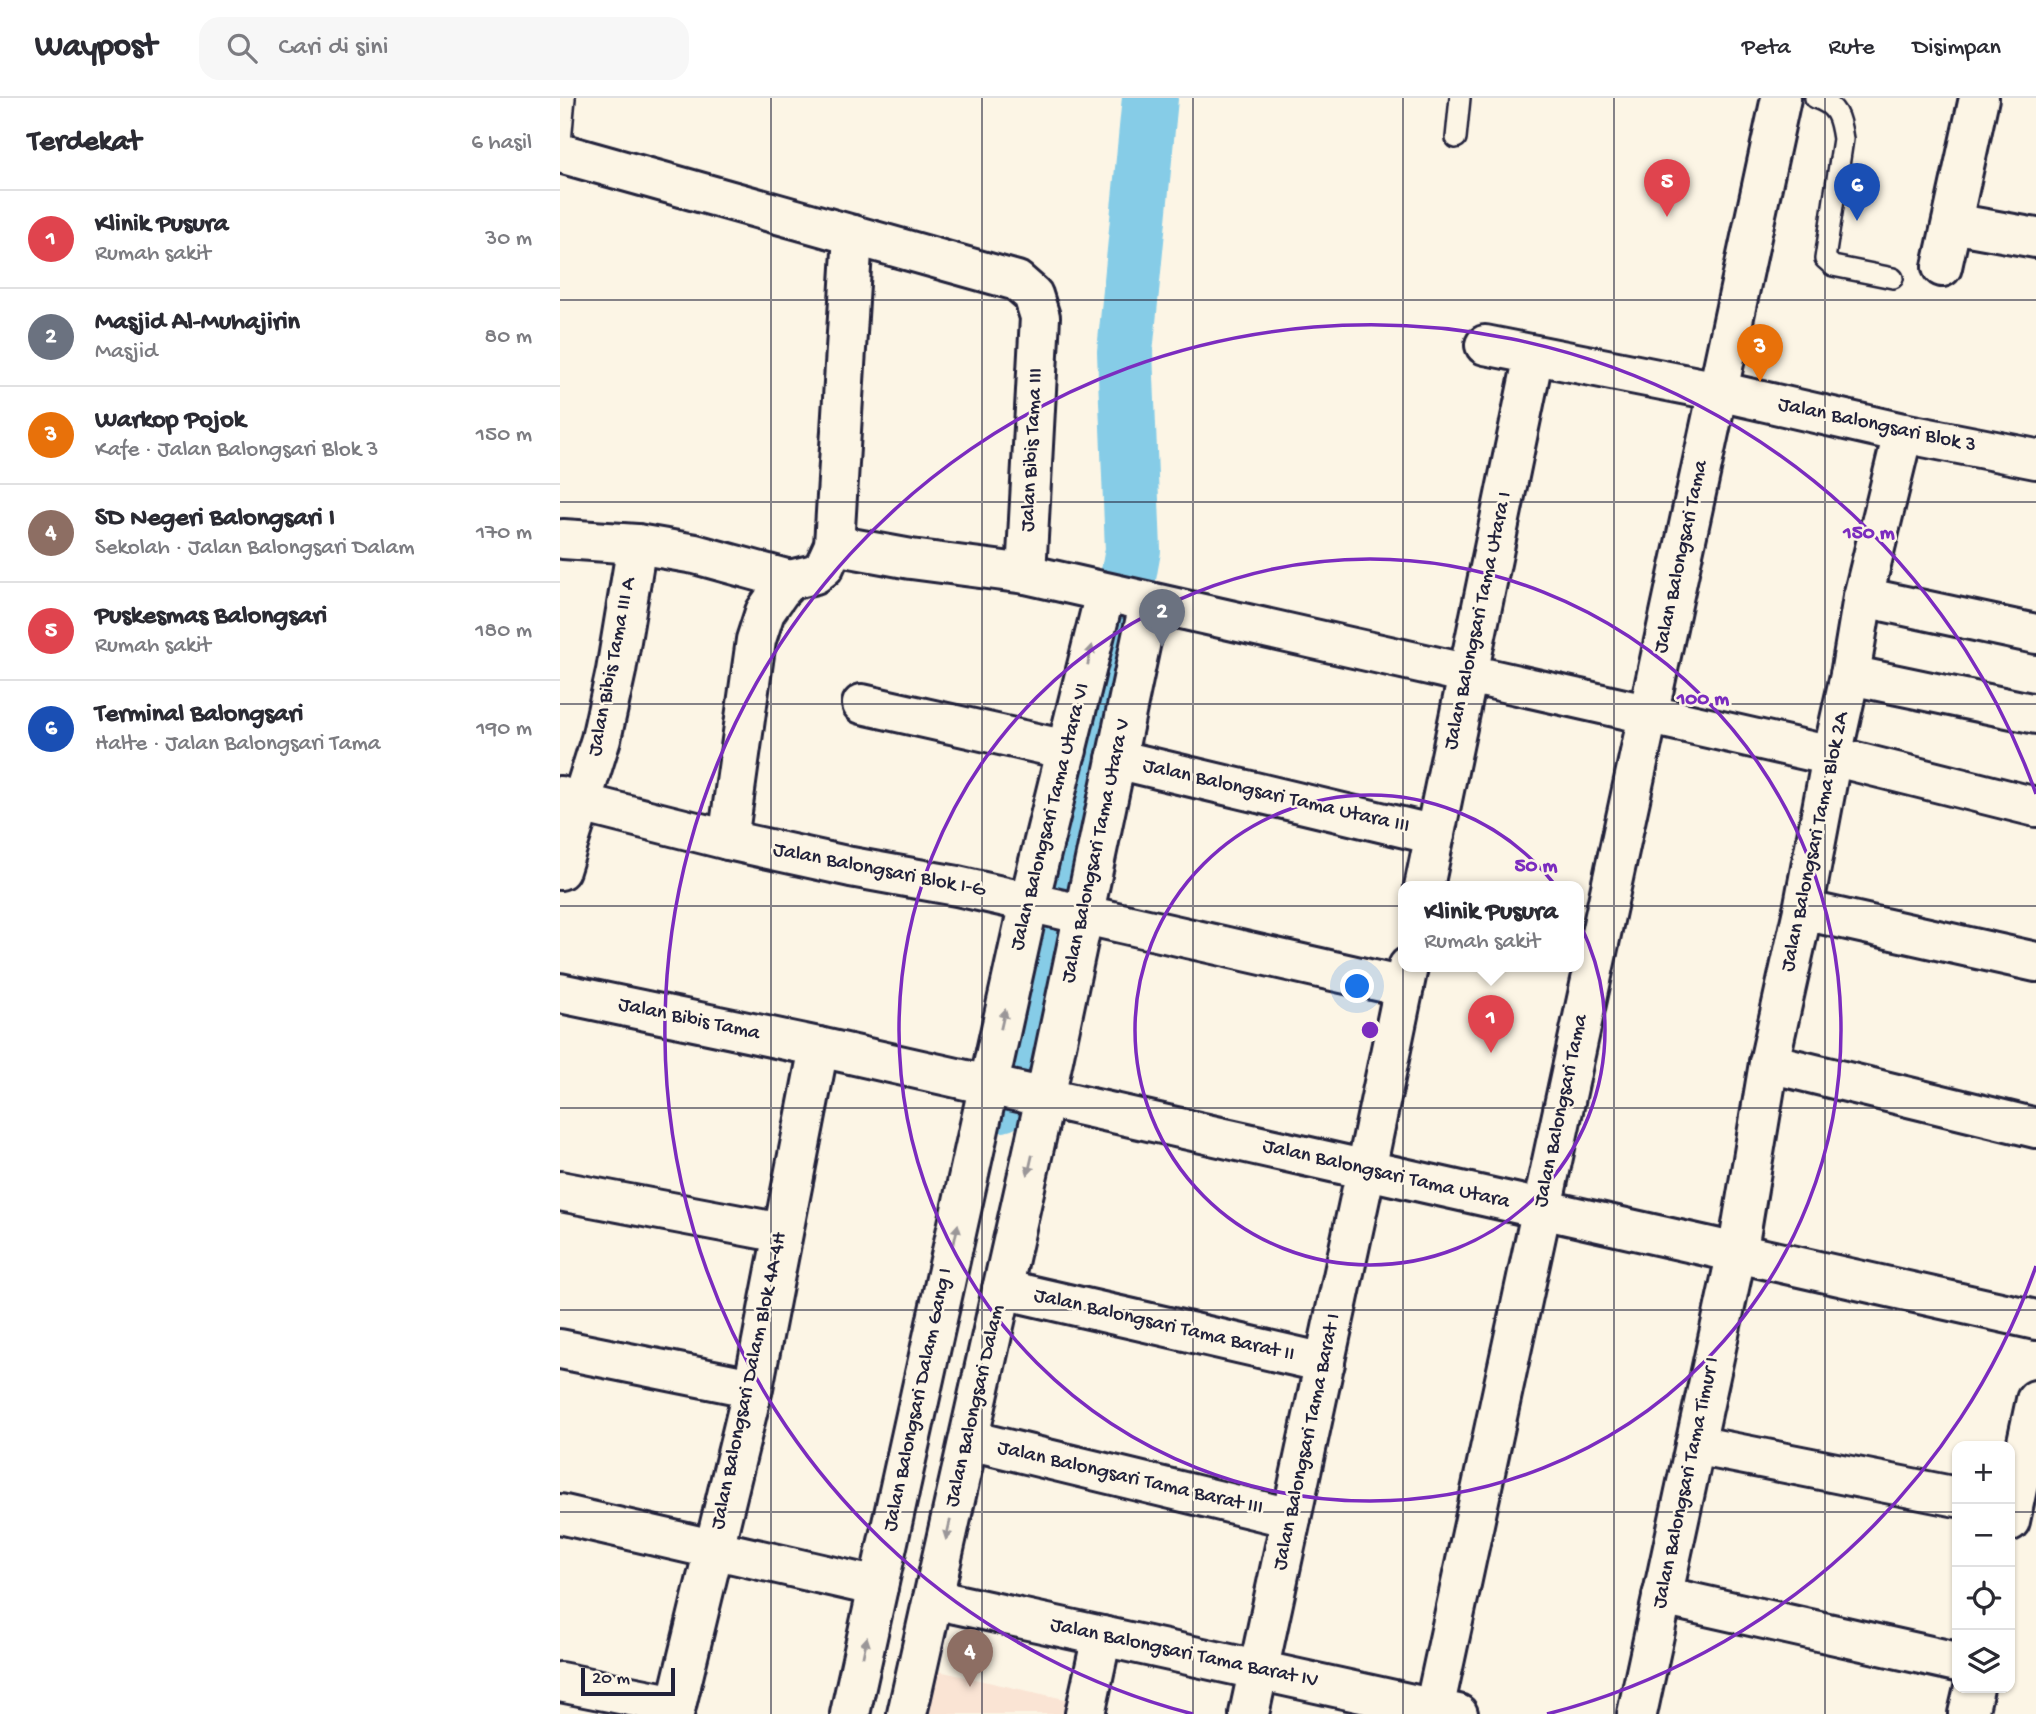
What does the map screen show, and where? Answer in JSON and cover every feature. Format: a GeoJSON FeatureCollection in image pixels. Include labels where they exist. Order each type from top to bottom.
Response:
{"type":"FeatureCollection","features":[{"type":"Feature","properties":{"kind":"street","name":"Jalan Balongsari Tama"},"geometry":{"type":"LineString","coordinates":[[1441,1712],[1541,1209],[1781,98]]}},
{"type":"Feature","properties":{"kind":"street"},"geometry":{"type":"LineString","coordinates":[[1942,267],[1979,98]]}},
{"type":"Feature","properties":{"kind":"street","name":"Jalan Bibis Tama III"},"geometry":{"type":"LineString","coordinates":[[560,153],[1017,281],[1033,295],[1040,317],[1026,575]]}},
{"type":"Feature","properties":{"kind":"street"},"geometry":{"type":"LineString","coordinates":[[1952,223],[2036,238]]}},
{"type":"Feature","properties":{"kind":"street"},"geometry":{"type":"LineString","coordinates":[[564,538],[637,544],[695,554],[790,580],[815,574],[824,567],[834,545],[853,235]]}},
{"type":"Feature","properties":{"kind":"street"},"geometry":{"type":"LineString","coordinates":[[1485,345],[1718,391]]}},
{"type":"Feature","properties":{"kind":"street","name":"Jalan Balongsari Tama Utara I"},"geometry":{"type":"LineString","coordinates":[[1425,881],[1534,355]]}},
{"type":"Feature","properties":{"kind":"street","name":"Jalan Balongsari Blok 3"},"geometry":{"type":"LineString","coordinates":[[1718,391],[2036,460]]}},
{"type":"Feature","properties":{"kind":"street","name":"Jalan Balongsari Tama Blok 2A"},"geometry":{"type":"LineString","coordinates":[[1737,1253],[1769,1063],[1803,910],[1863,597],[1903,433]]}},
{"type":"Feature","properties":{"kind":"street","name":"Jalan Bibis Tama III A"},"geometry":{"type":"LineString","coordinates":[[560,870],[571,799],[601,739],[616,671],[637,544]]}},
{"type":"Feature","properties":{"kind":"street"},"geometry":{"type":"LineString","coordinates":[[834,545],[902,558],[1026,575],[1832,756],[2036,807]]}},
{"type":"Feature","properties":{"kind":"street"},"geometry":{"type":"LineString","coordinates":[[728,839],[756,640],[765,612],[790,580]]}},
{"type":"Feature","properties":{"kind":"street"},"geometry":{"type":"LineString","coordinates":[[1863,597],[2036,634]]}},
{"type":"Feature","properties":{"kind":"street","name":"Jalan Balongsari Tama Utara VI"},"geometry":{"type":"LineString","coordinates":[[994,1087],[1057,909],[1067,750],[1125,598]]}},
{"type":"Feature","properties":{"kind":"street","name":"Jalan Balongsari Tama Utara V"},"geometry":{"type":"LineString","coordinates":[[1042,1098],[1057,909],[1116,759],[1125,598]]}},
{"type":"Feature","properties":{"kind":"street"},"geometry":{"type":"LineString","coordinates":[[1850,675],[2036,714]]}},
{"type":"Feature","properties":{"kind":"street"},"geometry":{"type":"LineString","coordinates":[[862,704],[1067,750]]}},
{"type":"Feature","properties":{"kind":"street","name":"Jalan Balongsari Tama Utara III"},"geometry":{"type":"LineString","coordinates":[[1116,759],[1435,835]]}},
{"type":"Feature","properties":{"kind":"street","name":"Jalan Balongsari Blok I-G"},"geometry":{"type":"LineString","coordinates":[[571,799],[851,867],[1406,977]]}},
{"type":"Feature","properties":{"kind":"street"},"geometry":{"type":"LineString","coordinates":[[1803,910],[2036,962]]}},
{"type":"Feature","properties":{"kind":"street"},"geometry":{"type":"LineString","coordinates":[[1366,1170],[1406,977]]}},
{"type":"Feature","properties":{"kind":"street","name":"Jalan Bibis Tama"},"geometry":{"type":"LineString","coordinates":[[560,993],[819,1047]]}},
{"type":"Feature","properties":{"kind":"street","name":"Jalan Balongsari Tama Utara"},"geometry":{"type":"LineString","coordinates":[[819,1047],[2036,1320]]}},
{"type":"Feature","properties":{"kind":"street","name":"Jalan Balongsari Dalam Blok 4A-4H"},"geometry":{"type":"LineString","coordinates":[[675,1709],[753,1388],[819,1047]]}},
{"type":"Feature","properties":{"kind":"street"},"geometry":{"type":"LineString","coordinates":[[1769,1063],[2036,1128]]}},
{"type":"Feature","properties":{"kind":"street","name":"Jalan Balongsari Dalam Gang I"},"geometry":{"type":"LineString","coordinates":[[850,1714],[994,1087]]}},
{"type":"Feature","properties":{"kind":"street","name":"Jalan Balongsari Dalam"},"geometry":{"type":"LineString","coordinates":[[907,1714],[1042,1098]]}},
{"type":"Feature","properties":{"kind":"street","name":"Jalan Balongsari Tama Barat I"},"geometry":{"type":"LineString","coordinates":[[1249,1714],[1366,1170]]}},
{"type":"Feature","properties":{"kind":"street"},"geometry":{"type":"LineString","coordinates":[[560,1191],[782,1233]]}},
{"type":"Feature","properties":{"kind":"street","name":"Jalan Balongsari Tama Timur I"},"geometry":{"type":"LineString","coordinates":[[1637,1714],[1737,1253]]}},
{"type":"Feature","properties":{"kind":"street","name":"Jalan Balongsari Tama Barat II"},"geometry":{"type":"LineString","coordinates":[[1002,1289],[1325,1363]]}},
{"type":"Feature","properties":{"kind":"street"},"geometry":{"type":"LineString","coordinates":[[560,1349],[753,1388]]}},
{"type":"Feature","properties":{"kind":"street"},"geometry":{"type":"LineString","coordinates":[[2017,1512],[2036,1400]]}},
{"type":"Feature","properties":{"kind":"street","name":"Jalan Balongsari Tama Barat III"},"geometry":{"type":"LineString","coordinates":[[969,1440],[1291,1518]]}},
{"type":"Feature","properties":{"kind":"street"},"geometry":{"type":"LineString","coordinates":[[1695,1445],[1952,1496]]}},
{"type":"Feature","properties":{"kind":"street"},"geometry":{"type":"LineString","coordinates":[[560,1514],[878,1587]]}},
{"type":"Feature","properties":{"kind":"street"},"geometry":{"type":"LineString","coordinates":[[1662,1596],[1952,1661]]}},
{"type":"Feature","properties":{"kind":"street","name":"Jalan Balongsari Tama Barat IV"},"geometry":{"type":"LineString","coordinates":[[933,1599],[1441,1712]]}},
{"type":"Feature","properties":{"kind":"street"},"geometry":{"type":"LineString","coordinates":[[1085,1714],[1102,1636]]}},
{"type":"Feature","properties":{"kind":"street"},"geometry":{"type":"LineString","coordinates":[[560,1682],[675,1709]]}},
{"type":"Feature","properties":{"kind":"street"},"geometry":{"type":"LineString","coordinates":[[1968,1714],[1973,1693]]}},
{"type":"Feature","properties":{"kind":"lane"},"geometry":{"type":"LineString","coordinates":[[560,153],[565,98]]}},
{"type":"Feature","properties":{"kind":"lane"},"geometry":{"type":"LineString","coordinates":[[1456,138],[1460,98]]}},
{"type":"Feature","properties":{"kind":"lane"},"geometry":{"type":"LineString","coordinates":[[1815,98],[1828,102],[1841,120],[1843,139],[1825,259],[1833,266],[1893,278]]}},
{"type":"Feature","properties":{"kind":"shaded area"},"geometry":{"type":"Polygon","coordinates":[[[934,1670],[1087,1704],[1084,1714],[924,1714],[934,1670]]]}},
{"type":"Feature","properties":{"kind":"waterway"},"geometry":{"type":"LineString","coordinates":[[1001,1104],[1052,924],[1054,899],[1114,655],[1133,550],[1125,352],[1150,98]]}},
{"type":"Feature","properties":{"kind":"place","name":"Puskesmas Balongsari"},"geometry":{"type":"Point","coordinates":[1667,217]}},
{"type":"Feature","properties":{"kind":"place","name":"Terminal Balongsari"},"geometry":{"type":"Point","coordinates":[1857,221]}},
{"type":"Feature","properties":{"kind":"place","name":"Warkop Pojok"},"geometry":{"type":"Point","coordinates":[1760,382]}},
{"type":"Feature","properties":{"kind":"place","name":"Masjid Al-Muhajirin"},"geometry":{"type":"Point","coordinates":[1162,647]}},
{"type":"Feature","properties":{"kind":"place","name":"Klinik Pusura"},"geometry":{"type":"Point","coordinates":[1491,1053]}},
{"type":"Feature","properties":{"kind":"place","name":"SD Negeri Balongsari I"},"geometry":{"type":"Point","coordinates":[970,1687]}}]}
